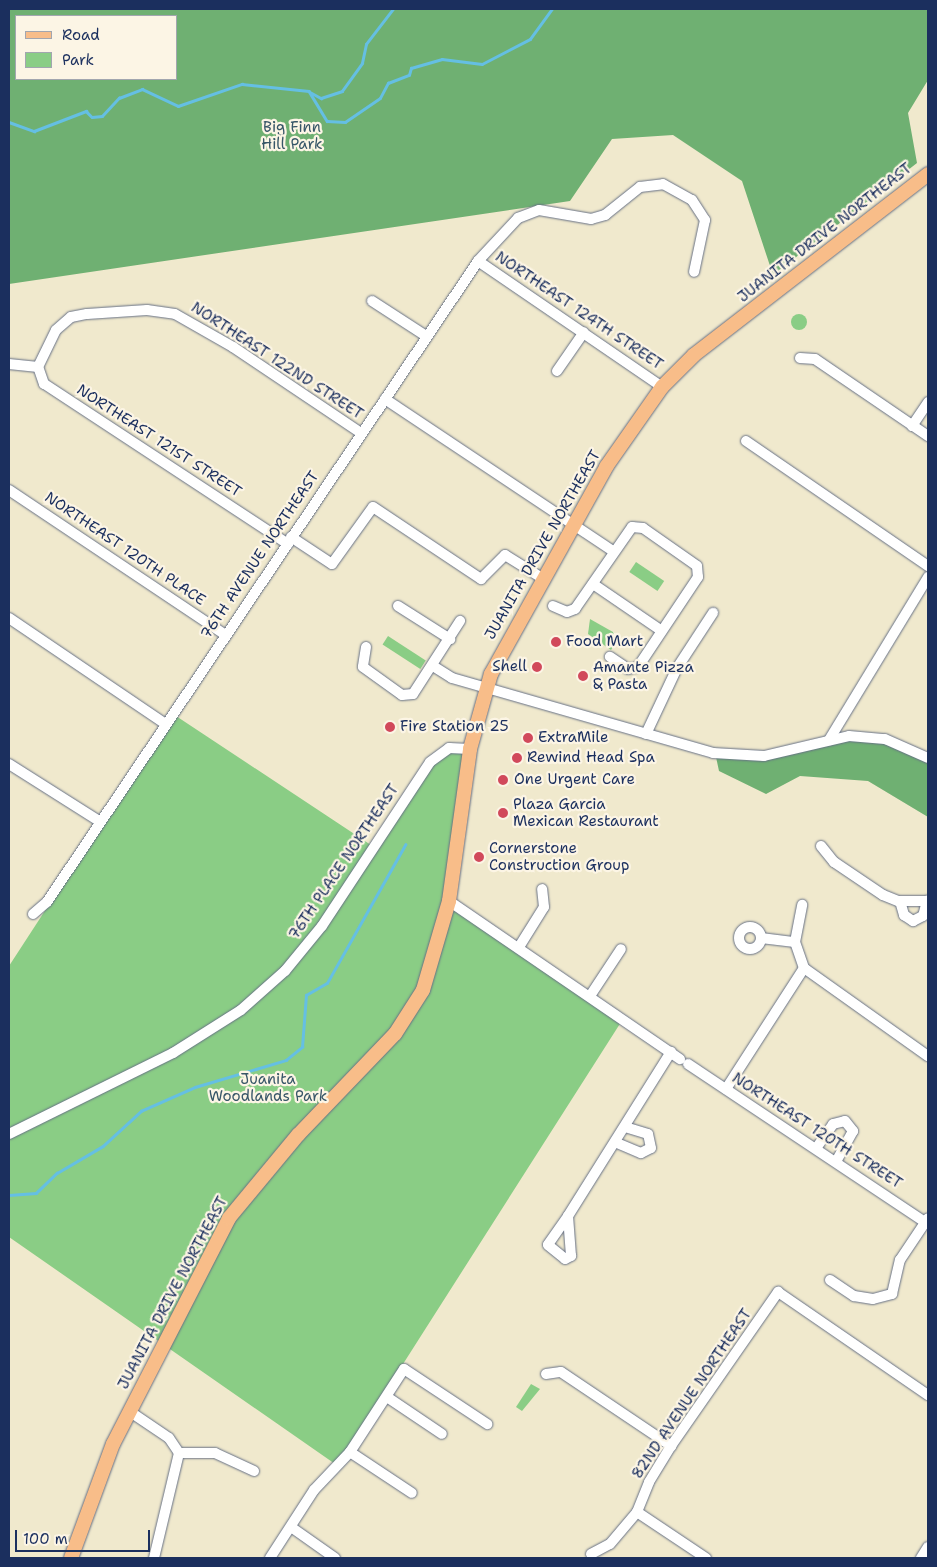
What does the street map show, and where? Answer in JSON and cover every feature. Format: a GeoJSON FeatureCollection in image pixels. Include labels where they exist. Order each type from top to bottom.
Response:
{"type":"FeatureCollection","features":[{"type":"Feature","properties":{"kind":"main road","name":"JUANITA DRIVE NORTHEAST"},"geometry":{"type":"LineString","coordinates":[[70,1558],[104,1466],[129,1411],[245,1195],[409,1013],[432,969],[449,901],[470,749],[486,687],[504,644],[606,468],[662,387],[694,355],[928,174]]}},
{"type":"Feature","properties":{"kind":"street","name":"76TH AVENUE NORTHEAST"},"geometry":{"type":"LineString","coordinates":[[33,914],[47,902],[164,723],[290,541],[478,260],[518,218],[539,210],[591,219],[605,215],[640,187],[663,184],[692,200],[705,220],[694,272]]}},
{"type":"Feature","properties":{"kind":"street","name":"NORTHEAST 124TH STREET"},"geometry":{"type":"LineString","coordinates":[[478,260],[662,387]]}},
{"type":"Feature","properties":{"kind":"street"},"geometry":{"type":"LineString","coordinates":[[372,301],[426,336]]}},
{"type":"Feature","properties":{"kind":"street","name":"NORTHEAST 122ND STREET"},"geometry":{"type":"LineString","coordinates":[[38,367],[56,330],[71,317],[147,310],[187,319],[361,433]]}},
{"type":"Feature","properties":{"kind":"street"},"geometry":{"type":"LineString","coordinates":[[557,371],[584,332]]}},
{"type":"Feature","properties":{"kind":"street"},"geometry":{"type":"LineString","coordinates":[[800,358],[815,359],[928,436]]}},
{"type":"Feature","properties":{"kind":"street"},"geometry":{"type":"LineString","coordinates":[[9,364],[38,367]]}},
{"type":"Feature","properties":{"kind":"street","name":"NORTHEAST 121ST STREET"},"geometry":{"type":"LineString","coordinates":[[38,367],[51,390],[112,424],[290,541],[332,564],[373,507],[482,579],[505,555],[542,578]]}},
{"type":"Feature","properties":{"kind":"street"},"geometry":{"type":"LineString","coordinates":[[385,399],[614,552]]}},
{"type":"Feature","properties":{"kind":"street"},"geometry":{"type":"LineString","coordinates":[[912,426],[928,402]]}},
{"type":"Feature","properties":{"kind":"street"},"geometry":{"type":"LineString","coordinates":[[746,441],[928,566]]}},
{"type":"Feature","properties":{"kind":"street","name":"NORTHEAST 120TH PLACE"},"geometry":{"type":"LineString","coordinates":[[9,490],[224,634]]}},
{"type":"Feature","properties":{"kind":"street"},"geometry":{"type":"LineString","coordinates":[[553,606],[567,612],[575,609],[614,552],[634,527],[643,528],[700,571],[662,631],[634,670],[610,657]]}},
{"type":"Feature","properties":{"kind":"street"},"geometry":{"type":"LineString","coordinates":[[829,740],[928,577]]}},
{"type":"Feature","properties":{"kind":"street"},"geometry":{"type":"LineString","coordinates":[[592,584],[662,631]]}},
{"type":"Feature","properties":{"kind":"street"},"geometry":{"type":"LineString","coordinates":[[398,606],[450,640]]}},
{"type":"Feature","properties":{"kind":"street"},"geometry":{"type":"LineString","coordinates":[[646,734],[677,668],[714,613]]}},
{"type":"Feature","properties":{"kind":"street"},"geometry":{"type":"LineString","coordinates":[[9,618],[164,723]]}},
{"type":"Feature","properties":{"kind":"street"},"geometry":{"type":"LineString","coordinates":[[366,647],[363,667],[402,695],[413,694],[434,666],[460,621]]}},
{"type":"Feature","properties":{"kind":"street"},"geometry":{"type":"LineString","coordinates":[[434,666],[452,678],[713,753],[745,756],[829,740],[885,739],[928,758]]}},
{"type":"Feature","properties":{"kind":"street","name":"76TH PLACE NORTHEAST"},"geometry":{"type":"LineString","coordinates":[[9,1134],[173,1053],[241,1010],[285,970],[322,926],[430,762],[449,748],[470,749]]}},
{"type":"Feature","properties":{"kind":"street"},"geometry":{"type":"LineString","coordinates":[[9,764],[99,821]]}},
{"type":"Feature","properties":{"kind":"street"},"geometry":{"type":"LineString","coordinates":[[821,846],[834,862],[900,901],[928,901],[923,916],[913,921],[904,915],[900,901]]}},
{"type":"Feature","properties":{"kind":"street"},"geometry":{"type":"LineString","coordinates":[[518,947],[544,907],[542,889]]}},
{"type":"Feature","properties":{"kind":"street","name":"NORTHEAST 120TH STREET"},"geometry":{"type":"LineString","coordinates":[[449,901],[684,1061],[927,1221]]}},
{"type":"Feature","properties":{"kind":"street"},"geometry":{"type":"LineString","coordinates":[[802,905],[794,942],[804,968],[928,1056]]}},
{"type":"Feature","properties":{"kind":"street"},"geometry":{"type":"LineString","coordinates":[[761,938],[794,942]]}},
{"type":"Feature","properties":{"kind":"street"},"geometry":{"type":"LineString","coordinates":[[590,996],[621,949]]}},
{"type":"Feature","properties":{"kind":"street"},"geometry":{"type":"LineString","coordinates":[[726,1089],[804,968]]}},
{"type":"Feature","properties":{"kind":"street"},"geometry":{"type":"LineString","coordinates":[[568,1216],[617,1143],[632,1108],[671,1052]]}},
{"type":"Feature","properties":{"kind":"street"},"geometry":{"type":"LineString","coordinates":[[817,1147],[832,1124],[845,1121],[853,1131],[837,1160]]}},
{"type":"Feature","properties":{"kind":"street"},"geometry":{"type":"LineString","coordinates":[[617,1143],[641,1153],[651,1148],[650,1136],[625,1127]]}},
{"type":"Feature","properties":{"kind":"street"},"geometry":{"type":"LineString","coordinates":[[830,1280],[854,1296],[873,1299],[892,1294],[897,1266],[927,1221]]}},
{"type":"Feature","properties":{"kind":"street","name":"82ND AVENUE NORTHEAST"},"geometry":{"type":"LineString","coordinates":[[595,1555],[638,1512],[648,1482],[778,1292],[928,1395]]}},
{"type":"Feature","properties":{"kind":"street"},"geometry":{"type":"LineString","coordinates":[[270,1558],[314,1490],[350,1452],[404,1369],[487,1424]]}},
{"type":"Feature","properties":{"kind":"street"},"geometry":{"type":"LineString","coordinates":[[546,1374],[561,1372],[671,1446]]}},
{"type":"Feature","properties":{"kind":"street"},"geometry":{"type":"LineString","coordinates":[[387,1397],[442,1434]]}},
{"type":"Feature","properties":{"kind":"street"},"geometry":{"type":"LineString","coordinates":[[129,1411],[169,1438],[179,1453],[154,1558]]}},
{"type":"Feature","properties":{"kind":"street"},"geometry":{"type":"LineString","coordinates":[[350,1452],[412,1494]]}},
{"type":"Feature","properties":{"kind":"street"},"geometry":{"type":"LineString","coordinates":[[179,1453],[215,1453],[254,1471]]}},
{"type":"Feature","properties":{"kind":"street"},"geometry":{"type":"LineString","coordinates":[[638,1512],[706,1558]]}},
{"type":"Feature","properties":{"kind":"street"},"geometry":{"type":"LineString","coordinates":[[291,1526],[336,1558]]}},
{"type":"Feature","properties":{"kind":"street"},"geometry":{"type":"LineString","coordinates":[[921,1558],[928,1547]]}},
{"type":"Feature","properties":{"kind":"green space","name":"Big Finn Hill Park"},"geometry":{"type":"Polygon","coordinates":[[[9,9],[928,9],[928,80],[908,113],[917,163],[773,275],[742,181],[673,135],[612,139],[570,201],[9,284],[9,9]]]}},
{"type":"Feature","properties":{"kind":"green space"},"geometry":{"type":"Polygon","coordinates":[[[799,314],[807,322],[799,330],[791,322],[799,314]]]}},
{"type":"Feature","properties":{"kind":"green space"},"geometry":{"type":"Polygon","coordinates":[[[636,562],[664,581],[657,591],[629,572],[636,562]]]}},
{"type":"Feature","properties":{"kind":"green space"},"geometry":{"type":"Polygon","coordinates":[[[590,619],[620,636],[611,650],[588,634],[590,619]]]}},
{"type":"Feature","properties":{"kind":"green space"},"geometry":{"type":"Polygon","coordinates":[[[388,636],[426,661],[420,669],[383,644],[388,636]]]}},
{"type":"Feature","properties":{"kind":"green space","name":"Juanita Woodlands Park"},"geometry":{"type":"Polygon","coordinates":[[[173,714],[374,847],[439,752],[470,749],[449,901],[623,1019],[338,1466],[9,1237],[9,966],[173,714]]]}},
{"type":"Feature","properties":{"kind":"green space"},"geometry":{"type":"Polygon","coordinates":[[[864,737],[928,758],[928,817],[868,781],[800,776],[766,794],[719,771],[716,757],[738,759],[864,737]]]}},
{"type":"Feature","properties":{"kind":"green space"},"geometry":{"type":"Polygon","coordinates":[[[531,1384],[540,1389],[522,1411],[516,1407],[531,1384]]]}},
{"type":"Feature","properties":{"kind":"waterway"},"geometry":{"type":"LineString","coordinates":[[310,92],[321,98],[342,91],[362,63],[366,44],[393,9]]}},
{"type":"Feature","properties":{"kind":"waterway"},"geometry":{"type":"LineString","coordinates":[[9,122],[34,131],[86,111],[92,117],[102,116],[119,98],[142,89],[178,106],[242,84],[309,91],[327,121],[345,122],[380,98],[388,83],[409,75],[411,68],[442,59],[482,64],[530,39],[552,9]]}},
{"type":"Feature","properties":{"kind":"waterway"},"geometry":{"type":"LineString","coordinates":[[9,1195],[36,1193],[57,1173],[103,1146],[141,1111],[195,1087],[286,1060],[302,1047],[306,995],[327,983],[405,845]]}},
{"type":"Feature","properties":{"kind":"place","name":"Food Mart"},"geometry":{"type":"Point","coordinates":[556,642]}},
{"type":"Feature","properties":{"kind":"place","name":"Shell"},"geometry":{"type":"Point","coordinates":[537,667]}},
{"type":"Feature","properties":{"kind":"place","name":"Amante Pizza & Pasta"},"geometry":{"type":"Point","coordinates":[583,676]}},
{"type":"Feature","properties":{"kind":"place","name":"Fire Station 25"},"geometry":{"type":"Point","coordinates":[390,727]}},
{"type":"Feature","properties":{"kind":"place","name":"ExtraMile"},"geometry":{"type":"Point","coordinates":[528,738]}},
{"type":"Feature","properties":{"kind":"place","name":"Rewind Head Spa"},"geometry":{"type":"Point","coordinates":[517,758]}},
{"type":"Feature","properties":{"kind":"place","name":"One Urgent Care"},"geometry":{"type":"Point","coordinates":[503,780]}},
{"type":"Feature","properties":{"kind":"place","name":"Plaza Garcia Mexican Restaurant"},"geometry":{"type":"Point","coordinates":[503,813]}},
{"type":"Feature","properties":{"kind":"place","name":"Cornerstone Construction Group"},"geometry":{"type":"Point","coordinates":[479,857]}}]}
